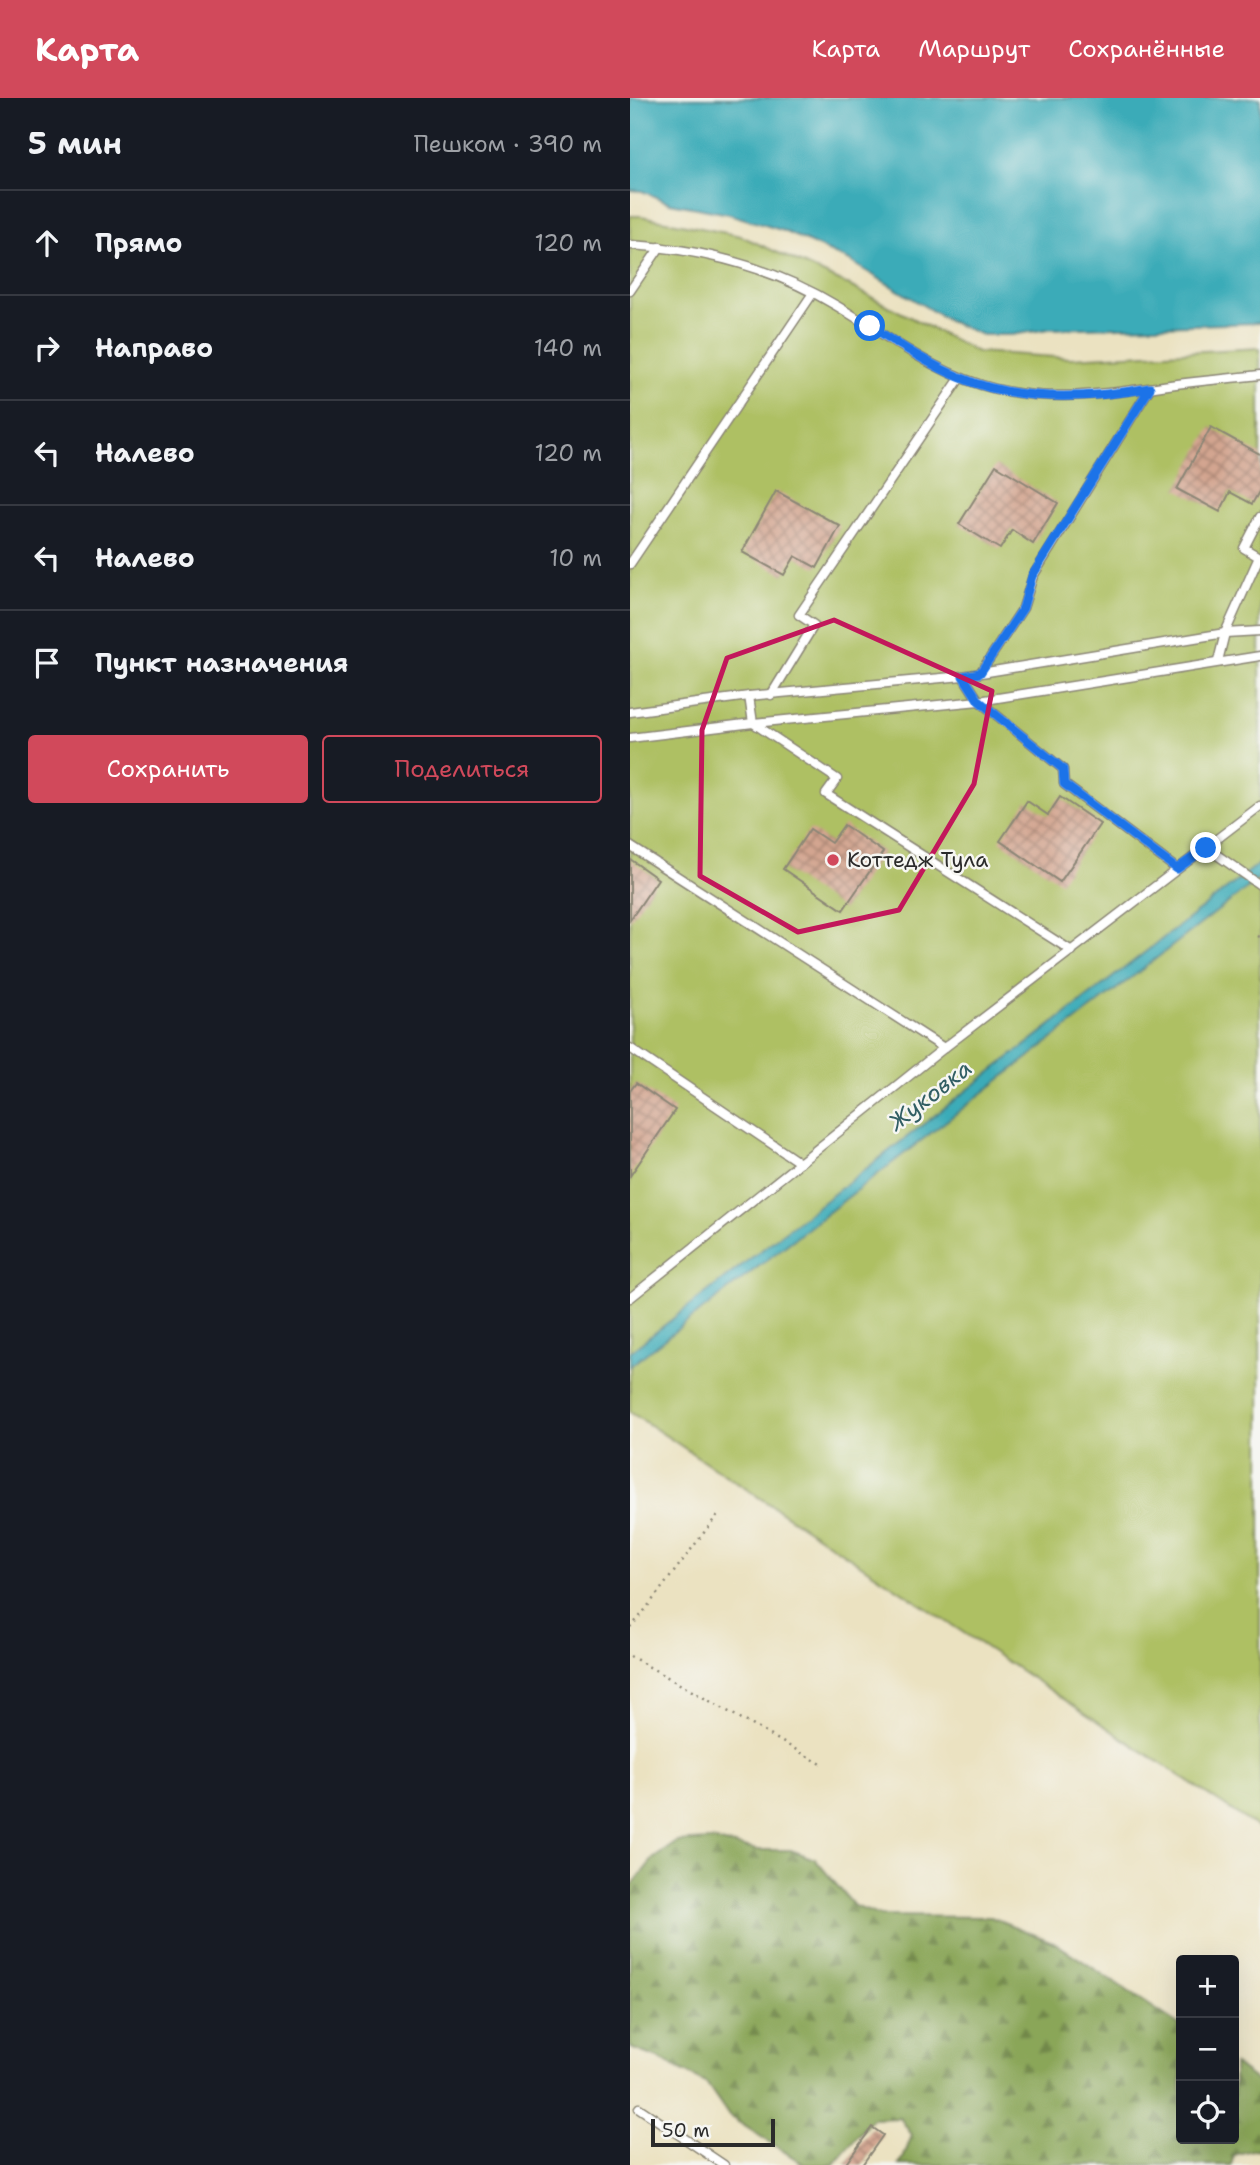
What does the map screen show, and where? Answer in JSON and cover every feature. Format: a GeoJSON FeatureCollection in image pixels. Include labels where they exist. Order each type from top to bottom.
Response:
{"type":"FeatureCollection","features":[{"type":"Feature","properties":{"kind":"lane"},"geometry":{"type":"LineString","coordinates":[[630,245],[660,247],[742,264],[773,274],[813,293],[915,355],[960,378],[997,389],[1062,396],[1115,394],[1260,375]]}},
{"type":"Feature","properties":{"kind":"lane"},"geometry":{"type":"LineString","coordinates":[[630,291],[660,247]]}},
{"type":"Feature","properties":{"kind":"lane"},"geometry":{"type":"LineString","coordinates":[[630,565],[813,293]]}},
{"type":"Feature","properties":{"kind":"lane"},"geometry":{"type":"LineString","coordinates":[[771,695],[814,625],[799,615],[960,378]]}},
{"type":"Feature","properties":{"kind":"lane"},"geometry":{"type":"LineString","coordinates":[[980,673],[1023,608],[1032,576],[1150,388]]}},
{"type":"Feature","properties":{"kind":"lane"},"geometry":{"type":"LineString","coordinates":[[1218,662],[1225,634],[1259,558],[1244,548],[1260,517]]}},
{"type":"Feature","properties":{"kind":"lane"},"geometry":{"type":"LineString","coordinates":[[630,712],[749,696],[963,676],[1225,634],[1260,632]]}},
{"type":"Feature","properties":{"kind":"lane"},"geometry":{"type":"LineString","coordinates":[[630,738],[979,701],[1260,656]]}},
{"type":"Feature","properties":{"kind":"lane"},"geometry":{"type":"LineString","coordinates":[[963,676],[979,701],[1063,769],[1064,784],[1177,869]]}},
{"type":"Feature","properties":{"kind":"lane"},"geometry":{"type":"LineString","coordinates":[[749,696],[752,723]]}},
{"type":"Feature","properties":{"kind":"lane"},"geometry":{"type":"LineString","coordinates":[[752,723],[837,779],[826,794],[1072,951]]}},
{"type":"Feature","properties":{"kind":"lane"},"geometry":{"type":"LineString","coordinates":[[630,1298],[944,1048],[1260,806]]}},
{"type":"Feature","properties":{"kind":"lane"},"geometry":{"type":"LineString","coordinates":[[630,846],[944,1048]]}},
{"type":"Feature","properties":{"kind":"lane"},"geometry":{"type":"LineString","coordinates":[[1206,848],[1260,885]]}},
{"type":"Feature","properties":{"kind":"lane"},"geometry":{"type":"LineString","coordinates":[[630,1048],[800,1163]]}},
{"type":"Feature","properties":{"kind":"lane"},"geometry":{"type":"LineString","coordinates":[[639,2108],[724,2165]]}},
{"type":"Feature","properties":{"kind":"path"},"geometry":{"type":"LineString","coordinates":[[630,1626],[719,1513]]}},
{"type":"Feature","properties":{"kind":"path"},"geometry":{"type":"LineString","coordinates":[[630,1656],[823,1765]]}},
{"type":"Feature","properties":{"kind":"highlighted area"},"geometry":{"type":"Polygon","coordinates":[[[834,620],[992,691],[974,784],[899,910],[798,932],[700,876],[702,730],[727,658],[834,620]]]}},
{"type":"Feature","properties":{"kind":"green space"},"geometry":{"type":"Polygon","coordinates":[[[630,216],[741,236],[846,284],[977,352],[1070,358],[1260,348],[1260,1829],[630,1412],[630,216]]]}},
{"type":"Feature","properties":{"kind":"green space"},"geometry":{"type":"Polygon","coordinates":[[[711,1840],[757,1850],[790,1850],[815,1859],[854,1906],[881,1916],[991,1917],[1055,1943],[1176,2023],[1176,2144],[1239,2144],[1239,2068],[1260,2083],[1260,2150],[1234,2155],[1231,2165],[898,2165],[912,2135],[900,2118],[872,2119],[833,2165],[805,2165],[729,2116],[707,2084],[658,2058],[630,2048],[630,1888],[653,1859],[677,1842],[711,1840]]]}},
{"type":"Feature","properties":{"kind":"water"},"geometry":{"type":"Polygon","coordinates":[[[630,98],[1260,98],[1260,323],[1049,329],[1011,335],[982,335],[951,322],[848,260],[784,231],[729,214],[670,203],[642,191],[630,190],[630,98]]]}},
{"type":"Feature","properties":{"kind":"water"},"geometry":{"type":"Polygon","coordinates":[[[1260,863],[1260,878],[630,1366],[630,1352],[1260,863]]]}},
{"type":"Feature","properties":{"kind":"building"},"geometry":{"type":"Polygon","coordinates":[[[1211,427],[1260,454],[1260,490],[1252,504],[1230,492],[1220,512],[1177,489],[1211,427]]]}},
{"type":"Feature","properties":{"kind":"building"},"geometry":{"type":"Polygon","coordinates":[[[996,465],[1058,503],[1033,544],[1012,530],[1000,549],[959,524],[996,465]]]}},
{"type":"Feature","properties":{"kind":"building"},"geometry":{"type":"Polygon","coordinates":[[[776,491],[840,526],[817,568],[795,556],[784,575],[742,552],[776,491]]]}},
{"type":"Feature","properties":{"kind":"building"},"geometry":{"type":"Polygon","coordinates":[[[1060,797],[1100,824],[1060,882],[1000,841],[1027,801],[1048,815],[1060,797]]]}},
{"type":"Feature","properties":{"kind":"building","name":"Коттедж Тула"},"geometry":{"type":"Polygon","coordinates":[[[844,825],[883,852],[843,910],[783,869],[810,829],[831,843],[844,825]]]}},
{"type":"Feature","properties":{"kind":"building"},"geometry":{"type":"Polygon","coordinates":[[[630,859],[658,879],[630,920],[630,859]]]}},
{"type":"Feature","properties":{"kind":"building"},"geometry":{"type":"Polygon","coordinates":[[[636,1083],[675,1110],[630,1176],[630,1091],[636,1083]]]}},
{"type":"Feature","properties":{"kind":"building"},"geometry":{"type":"Polygon","coordinates":[[[872,2127],[883,2135],[862,2165],[845,2165],[872,2127]]]}},
{"type":"Feature","properties":{"kind":"place","name":"Коттедж Тула"},"geometry":{"type":"Point","coordinates":[833,860]}},
{"type":"Feature","properties":{"kind":"route"},"geometry":{"type":"LineString","coordinates":[[870,326],[915,355],[960,378],[997,389],[1075,396],[1115,394],[1150,388],[1032,576],[1023,608],[980,673],[963,676],[979,701],[1063,769],[1064,784],[1177,869],[1206,848]]}},
{"type":"Feature","properties":{"kind":"water label","name":"Жуковка"},"geometry":{"type":"Point","coordinates":[930,1095]}}]}
